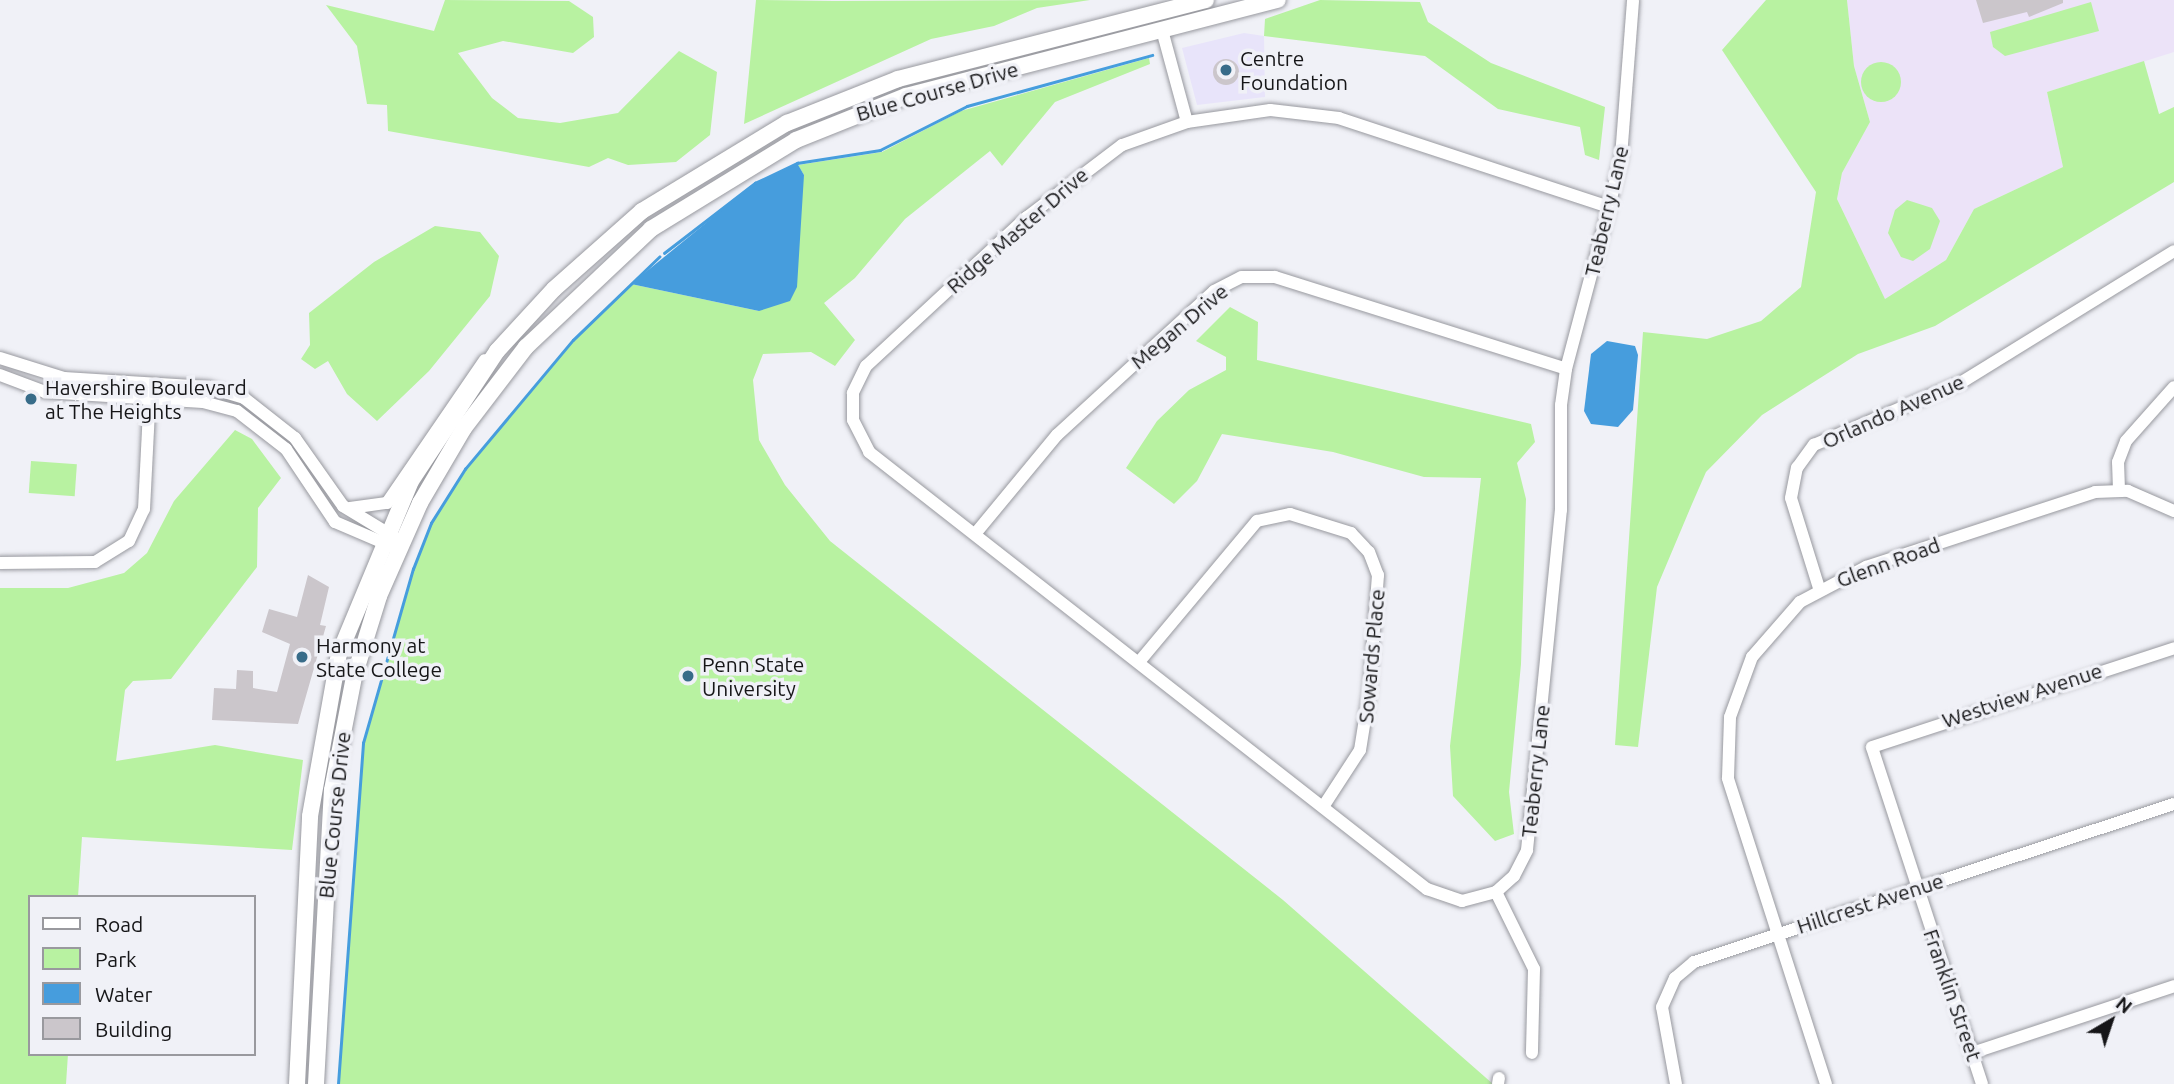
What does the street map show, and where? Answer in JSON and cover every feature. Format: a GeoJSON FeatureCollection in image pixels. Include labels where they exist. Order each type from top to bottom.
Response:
{"type":"FeatureCollection","features":[{"type":"Feature","properties":{"kind":"main road","name":"Blue Course Drive"},"geometry":{"type":"LineString","coordinates":[[297,1084],[316,765],[340,654],[383,538],[444,425],[519,326],[642,211],[787,123],[898,79],[1206,0]]}},
{"type":"Feature","properties":{"kind":"main road","name":"Blue Course Drive"},"geometry":{"type":"LineString","coordinates":[[316,1084],[339,744],[368,628],[399,545],[464,429],[526,347],[611,261],[706,190],[796,140],[874,107],[1278,0]]}},
{"type":"Feature","properties":{"kind":"street","name":"Teaberry Lane"},"geometry":{"type":"LineString","coordinates":[[1496,892],[1514,876],[1527,850],[1561,510],[1566,369],[1608,207],[1631,85],[1633,0]]}},
{"type":"Feature","properties":{"kind":"street"},"geometry":{"type":"LineString","coordinates":[[1162,30],[1187,122]]}},
{"type":"Feature","properties":{"kind":"street","name":"Ridge Master Drive"},"geometry":{"type":"LineString","coordinates":[[975,534],[864,446],[851,411],[859,374],[1058,189],[1122,145],[1187,122],[1270,110],[1339,118],[1608,207]]}},
{"type":"Feature","properties":{"kind":"street","name":"Orlando Avenue"},"geometry":{"type":"LineString","coordinates":[[1819,588],[1791,498],[1797,468],[1814,445],[1962,382],[2174,251]]}},
{"type":"Feature","properties":{"kind":"street","name":"Megan Drive"},"geometry":{"type":"LineString","coordinates":[[975,534],[1057,435],[1214,291],[1242,277],[1275,276],[1566,369]]}},
{"type":"Feature","properties":{"kind":"street"},"geometry":{"type":"LineString","coordinates":[[343,506],[365,511],[387,503],[470,376],[519,326]]}},
{"type":"Feature","properties":{"kind":"street"},"geometry":{"type":"LineString","coordinates":[[0,358],[64,378],[208,387],[255,404],[295,438],[343,506],[383,538]]}},
{"type":"Feature","properties":{"kind":"street"},"geometry":{"type":"LineString","coordinates":[[0,375],[45,392],[214,404],[251,418],[286,449],[323,511],[399,545]]}},
{"type":"Feature","properties":{"kind":"street"},"geometry":{"type":"LineString","coordinates":[[0,563],[95,562],[129,541],[144,509],[150,383]]}},
{"type":"Feature","properties":{"kind":"street"},"geometry":{"type":"LineString","coordinates":[[2174,387],[2126,441],[2118,461],[2119,490],[2174,511]]}},
{"type":"Feature","properties":{"kind":"street","name":"Glenn Road"},"geometry":{"type":"LineString","coordinates":[[1826,1084],[1735,807],[1726,745],[1752,657],[1780,620],[1819,588],[2057,505],[2119,490]]}},
{"type":"Feature","properties":{"kind":"street","name":"Sowards Place"},"geometry":{"type":"LineString","coordinates":[[1139,662],[1257,521],[1290,514],[1352,533],[1369,552],[1377,575],[1369,694],[1360,750],[1323,807]]}},
{"type":"Feature","properties":{"kind":"street"},"geometry":{"type":"LineString","coordinates":[[975,534],[1433,893],[1462,901],[1496,892],[1534,970],[1532,1053]]}},
{"type":"Feature","properties":{"kind":"street","name":"Westview Avenue"},"geometry":{"type":"LineString","coordinates":[[1872,747],[2174,648]]}},
{"type":"Feature","properties":{"kind":"street","name":"Franklin Street"},"geometry":{"type":"LineString","coordinates":[[1872,747],[1982,1084]]}},
{"type":"Feature","properties":{"kind":"street","name":"Hillcrest Avenue"},"geometry":{"type":"LineString","coordinates":[[1676,1084],[1662,1015],[1675,978],[1694,962],[2174,804]]}},
{"type":"Feature","properties":{"kind":"street"},"geometry":{"type":"LineString","coordinates":[[1972,1053],[2174,986]]}},
{"type":"Feature","properties":{"kind":"shaded area"},"geometry":{"type":"Polygon","coordinates":[[[1847,0],[2174,0],[2174,52],[2047,92],[2063,167],[1974,209],[1946,260],[1885,299],[1837,199],[1842,173],[1870,122],[1854,66],[1847,0]]]}},
{"type":"Feature","properties":{"kind":"shaded area"},"geometry":{"type":"Polygon","coordinates":[[[1244,33],[1264,36],[1265,97],[1197,105],[1182,48],[1244,33]]]}},
{"type":"Feature","properties":{"kind":"green space"},"geometry":{"type":"Polygon","coordinates":[[[445,0],[569,1],[593,17],[594,37],[573,53],[503,41],[458,53],[492,98],[518,118],[560,123],[618,113],[679,51],[717,72],[710,135],[676,162],[628,165],[608,158],[589,167],[388,131],[387,105],[367,104],[357,46],[326,5],[434,31],[445,0]]]}},
{"type":"Feature","properties":{"kind":"green space"},"geometry":{"type":"Polygon","coordinates":[[[756,0],[1090,0],[1037,8],[994,26],[931,39],[744,124],[756,0]]]}},
{"type":"Feature","properties":{"kind":"green space"},"geometry":{"type":"Polygon","coordinates":[[[1320,0],[1420,2],[1428,22],[1491,63],[1605,107],[1599,160],[1585,155],[1580,127],[1498,109],[1425,56],[1264,36],[1265,19],[1320,0]]]}},
{"type":"Feature","properties":{"kind":"green space"},"geometry":{"type":"Polygon","coordinates":[[[1766,0],[1847,0],[1854,66],[1870,122],[1842,173],[1837,199],[1885,299],[1946,260],[1974,209],[2063,167],[2047,92],[2144,61],[2159,114],[2174,107],[2174,182],[1935,326],[1858,354],[1762,415],[1706,472],[1657,587],[1638,747],[1615,745],[1643,332],[1707,339],[1761,321],[1801,287],[1816,192],[1722,50],[1766,0]]]}},
{"type":"Feature","properties":{"kind":"green space"},"geometry":{"type":"Polygon","coordinates":[[[2091,2],[2099,31],[2005,56],[1993,47],[1990,32],[2091,2]]]}},
{"type":"Feature","properties":{"kind":"green space","name":"Penn State University"},"geometry":{"type":"Polygon","coordinates":[[[1149,58],[1150,64],[1055,102],[1002,166],[990,151],[905,219],[855,278],[824,303],[855,340],[835,366],[811,352],[763,354],[753,380],[759,440],[785,485],[830,541],[1283,900],[1493,1084],[338,1084],[363,743],[413,569],[431,523],[465,469],[573,340],[631,284],[759,311],[804,175],[798,165],[882,152],[961,111],[1149,58]]]}},
{"type":"Feature","properties":{"kind":"green space"},"geometry":{"type":"Polygon","coordinates":[[[1881,62],[1889,63],[1895,68],[1900,74],[1900,90],[1895,96],[1889,101],[1881,102],[1873,101],[1867,96],[1862,90],[1861,82],[1862,74],[1867,68],[1873,63],[1881,62]]]}},
{"type":"Feature","properties":{"kind":"green space"},"geometry":{"type":"Polygon","coordinates":[[[1907,200],[1932,208],[1940,221],[1930,249],[1913,261],[1901,257],[1888,233],[1895,210],[1907,200]]]}},
{"type":"Feature","properties":{"kind":"green space"},"geometry":{"type":"Polygon","coordinates":[[[435,226],[480,232],[499,256],[490,296],[429,371],[377,421],[347,394],[328,361],[315,369],[301,359],[310,345],[309,313],[374,262],[435,226]]]}},
{"type":"Feature","properties":{"kind":"green space"},"geometry":{"type":"Polygon","coordinates":[[[1230,307],[1258,322],[1257,360],[1531,424],[1535,442],[1517,463],[1526,499],[1521,664],[1509,792],[1514,834],[1495,841],[1453,796],[1450,746],[1481,478],[1424,477],[1333,452],[1222,434],[1197,481],[1174,504],[1126,468],[1157,421],[1189,390],[1226,370],[1226,357],[1196,341],[1230,307]]]}},
{"type":"Feature","properties":{"kind":"green space"},"geometry":{"type":"Polygon","coordinates":[[[235,430],[252,439],[281,478],[258,508],[257,567],[171,679],[133,681],[125,690],[116,761],[215,745],[303,760],[292,850],[82,837],[78,895],[28,895],[28,1056],[68,1056],[66,1084],[0,1084],[0,588],[68,588],[124,573],[147,553],[174,501],[235,430]]]}},
{"type":"Feature","properties":{"kind":"green space"},"geometry":{"type":"Polygon","coordinates":[[[31,461],[77,464],[75,496],[29,493],[31,461]]]}},
{"type":"Feature","properties":{"kind":"water"},"geometry":{"type":"Polygon","coordinates":[[[797,163],[804,175],[797,287],[790,301],[759,311],[631,284],[755,183],[797,163]]]}},
{"type":"Feature","properties":{"kind":"water"},"geometry":{"type":"Polygon","coordinates":[[[1607,341],[1635,346],[1638,355],[1633,410],[1618,427],[1591,424],[1584,411],[1591,354],[1607,341]]]}},
{"type":"Feature","properties":{"kind":"building"},"geometry":{"type":"Polygon","coordinates":[[[1976,0],[2063,0],[2063,3],[2029,17],[2027,12],[1983,23],[1976,0]]]}},
{"type":"Feature","properties":{"kind":"building","name":"Centre Foundation"},"geometry":{"type":"Polygon","coordinates":[[[1226,59],[1235,63],[1239,72],[1235,81],[1226,85],[1217,81],[1213,72],[1217,63],[1226,59]]]}},
{"type":"Feature","properties":{"kind":"building","name":"Harmony at State College"},"geometry":{"type":"Polygon","coordinates":[[[308,575],[329,587],[320,625],[326,626],[298,724],[212,720],[214,688],[236,689],[237,670],[253,671],[253,688],[277,692],[290,644],[262,632],[269,609],[297,617],[308,575]]]}},
{"type":"Feature","properties":{"kind":"waterway"},"geometry":{"type":"LineString","coordinates":[[664,253],[755,183],[797,163],[880,150],[967,106],[1152,55]]}},
{"type":"Feature","properties":{"kind":"waterway"},"geometry":{"type":"LineString","coordinates":[[338,1084],[363,743],[413,569],[431,523],[465,469],[573,340],[659,257]]}},
{"type":"Feature","properties":{"kind":"place","name":"Centre Foundation"},"geometry":{"type":"Point","coordinates":[1226,70]}},
{"type":"Feature","properties":{"kind":"place","name":"Havershire Boulevard at The Heights"},"geometry":{"type":"Point","coordinates":[31,399]}},
{"type":"Feature","properties":{"kind":"place","name":"Harmony at State College"},"geometry":{"type":"Point","coordinates":[302,657]}},
{"type":"Feature","properties":{"kind":"place","name":"Penn State University"},"geometry":{"type":"Point","coordinates":[688,676]}}]}
